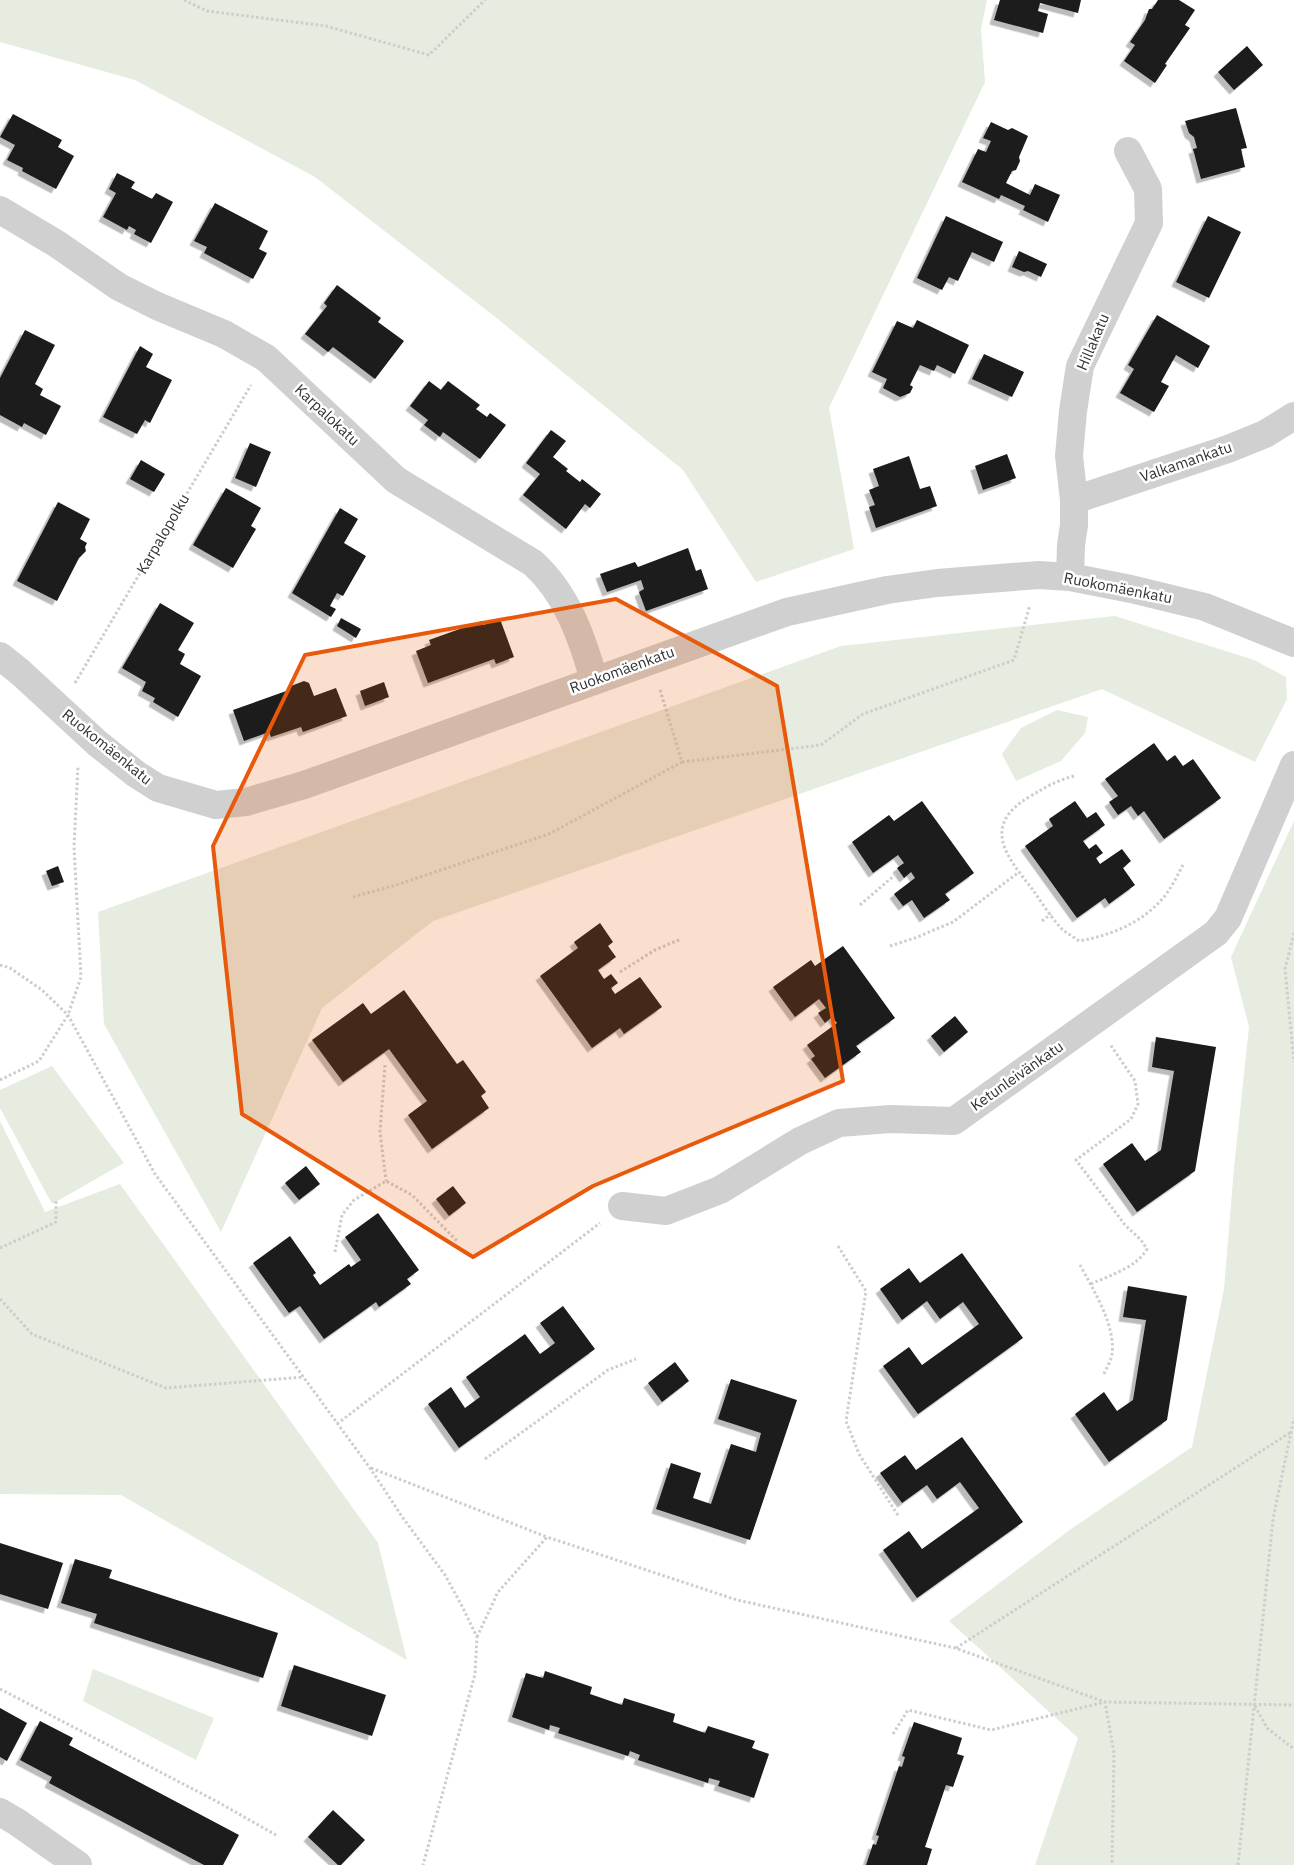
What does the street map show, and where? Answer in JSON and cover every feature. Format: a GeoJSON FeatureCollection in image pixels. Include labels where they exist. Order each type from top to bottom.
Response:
{"type":"FeatureCollection","features":[{"type":"Feature","properties":{"kind":"street","name":"Hillakatu"},"geometry":{"type":"LineString","coordinates":[[1070,577],[1070,545],[1074,525],[1074,500],[1069,456],[1080,366],[1149,223],[1148,190],[1128,151]]}},
{"type":"Feature","properties":{"kind":"street","name":"Karpalokatu"},"geometry":{"type":"LineString","coordinates":[[0,210],[57,244],[119,287],[156,306],[224,334],[266,358],[396,480],[533,563],[542,571],[563,599],[580,636],[594,680]]}},
{"type":"Feature","properties":{"kind":"street","name":"Valkamankatu"},"geometry":{"type":"LineString","coordinates":[[1074,500],[1228,449],[1265,434],[1294,416]]}},
{"type":"Feature","properties":{"kind":"street","name":"Ruokomäenkatu"},"geometry":{"type":"LineString","coordinates":[[10,664],[70,720],[136,774],[158,788],[216,805],[246,802],[304,785],[787,612],[887,590],[936,583],[1039,575],[1070,577],[1131,589],[1205,607],[1294,644]]}},
{"type":"Feature","properties":{"kind":"street","name":"Ketunleivänkatu"},"geometry":{"type":"LineString","coordinates":[[622,1206],[666,1210],[720,1190],[800,1141],[839,1123],[890,1119],[954,1121],[1216,933],[1228,918],[1294,765]]}},
{"type":"Feature","properties":{"kind":"street"},"geometry":{"type":"LineString","coordinates":[[0,1812],[18,1822],[78,1865]]}},
{"type":"Feature","properties":{"kind":"path"},"geometry":{"type":"LineString","coordinates":[[184,0],[207,11],[326,26],[429,55],[485,0]]}},
{"type":"Feature","properties":{"kind":"path","name":"Karpalopolku"},"geometry":{"type":"LineString","coordinates":[[70,720],[72,690],[266,358]]}},
{"type":"Feature","properties":{"kind":"path"},"geometry":{"type":"LineString","coordinates":[[353,897],[396,885],[548,834],[682,762],[821,745],[864,714],[1014,660],[1039,575]]}},
{"type":"Feature","properties":{"kind":"path"},"geometry":{"type":"LineString","coordinates":[[650,660],[682,762]]}},
{"type":"Feature","properties":{"kind":"path"},"geometry":{"type":"LineString","coordinates":[[0,1080],[39,1061],[68,1015],[81,977],[70,720]]}},
{"type":"Feature","properties":{"kind":"path"},"geometry":{"type":"LineString","coordinates":[[1074,776],[1056,781],[1021,802],[1007,814],[1001,828],[1005,851],[1063,930],[1079,941],[1103,937],[1138,921],[1165,896],[1184,863]]}},
{"type":"Feature","properties":{"kind":"path"},"geometry":{"type":"LineString","coordinates":[[890,946],[916,938],[953,922],[1019,872]]}},
{"type":"Feature","properties":{"kind":"path"},"geometry":{"type":"LineString","coordinates":[[860,905],[896,874]]}},
{"type":"Feature","properties":{"kind":"path"},"geometry":{"type":"LineString","coordinates":[[1042,921],[1051,914]]}},
{"type":"Feature","properties":{"kind":"path"},"geometry":{"type":"LineString","coordinates":[[1294,933],[1285,969],[1294,1062]]}},
{"type":"Feature","properties":{"kind":"path"},"geometry":{"type":"LineString","coordinates":[[620,972],[655,950],[681,939]]}},
{"type":"Feature","properties":{"kind":"path"},"geometry":{"type":"LineString","coordinates":[[0,965],[10,968],[42,990],[68,1015],[155,1174],[370,1468],[403,1518],[445,1575],[477,1637]]}},
{"type":"Feature","properties":{"kind":"path"},"geometry":{"type":"LineString","coordinates":[[1091,1284],[1132,1264],[1143,1256],[1147,1249],[1141,1240],[1125,1225],[1076,1160],[1131,1119],[1138,1104],[1134,1081],[1108,1042]]}},
{"type":"Feature","properties":{"kind":"path"},"geometry":{"type":"LineString","coordinates":[[385,1065],[380,1132],[386,1181]]}},
{"type":"Feature","properties":{"kind":"path"},"geometry":{"type":"LineString","coordinates":[[386,1181],[412,1195],[458,1242]]}},
{"type":"Feature","properties":{"kind":"path"},"geometry":{"type":"LineString","coordinates":[[335,1252],[342,1215],[354,1200],[386,1181]]}},
{"type":"Feature","properties":{"kind":"path"},"geometry":{"type":"LineString","coordinates":[[0,1248],[56,1222],[56,1201]]}},
{"type":"Feature","properties":{"kind":"path"},"geometry":{"type":"LineString","coordinates":[[337,1424],[622,1206]]}},
{"type":"Feature","properties":{"kind":"path"},"geometry":{"type":"LineString","coordinates":[[838,1246],[866,1291],[846,1421],[859,1454],[898,1518]]}},
{"type":"Feature","properties":{"kind":"path"},"geometry":{"type":"LineString","coordinates":[[1080,1265],[1101,1304],[1111,1335],[1112,1354],[1103,1376]]}},
{"type":"Feature","properties":{"kind":"path"},"geometry":{"type":"LineString","coordinates":[[0,1299],[32,1334],[166,1388],[304,1378]]}},
{"type":"Feature","properties":{"kind":"path"},"geometry":{"type":"LineString","coordinates":[[485,1459],[608,1370],[636,1359]]}},
{"type":"Feature","properties":{"kind":"path"},"geometry":{"type":"LineString","coordinates":[[1238,1865],[1273,1519],[1294,1418]]}},
{"type":"Feature","properties":{"kind":"path"},"geometry":{"type":"LineString","coordinates":[[955,1648],[1292,1432]]}},
{"type":"Feature","properties":{"kind":"path"},"geometry":{"type":"LineString","coordinates":[[370,1468],[547,1537],[737,1600],[955,1648],[1105,1702]]}},
{"type":"Feature","properties":{"kind":"path"},"geometry":{"type":"LineString","coordinates":[[423,1865],[475,1674],[477,1637],[498,1592],[547,1537]]}},
{"type":"Feature","properties":{"kind":"path"},"geometry":{"type":"LineString","coordinates":[[0,1689],[216,1801],[276,1835]]}},
{"type":"Feature","properties":{"kind":"path"},"geometry":{"type":"LineString","coordinates":[[1105,1702],[1114,1753],[1112,1865]]}},
{"type":"Feature","properties":{"kind":"path"},"geometry":{"type":"LineString","coordinates":[[893,1734],[908,1710],[990,1730],[1105,1702],[1294,1705]]}},
{"type":"Feature","properties":{"kind":"path"},"geometry":{"type":"LineString","coordinates":[[1255,1705],[1267,1728],[1294,1749]]}},
{"type":"Feature","properties":{"kind":"highlighted area"},"geometry":{"type":"Polygon","coordinates":[[[616,599],[777,686],[843,1081],[593,1186],[473,1257],[242,1114],[213,846],[305,655],[616,599]]]}},
{"type":"Feature","properties":{"kind":"shaded area"},"geometry":{"type":"Polygon","coordinates":[[[0,0],[987,0],[981,29],[985,82],[829,408],[854,549],[756,582],[683,470],[494,316],[315,177],[135,80],[0,42],[0,0]]]}},
{"type":"Feature","properties":{"kind":"shaded area"},"geometry":{"type":"Polygon","coordinates":[[[1115,616],[1254,660],[1286,677],[1287,699],[1255,762],[1102,689],[433,921],[322,1008],[221,1232],[104,1024],[98,912],[841,646],[1115,616]]]}},
{"type":"Feature","properties":{"kind":"shaded area"},"geometry":{"type":"Polygon","coordinates":[[[1057,710],[1088,717],[1085,733],[1061,761],[1016,781],[1002,754],[1021,728],[1057,710]]]}},
{"type":"Feature","properties":{"kind":"shaded area"},"geometry":{"type":"Polygon","coordinates":[[[1294,821],[1294,1865],[1035,1865],[1078,1738],[949,1621],[1071,1529],[1192,1447],[1224,1289],[1234,1168],[1249,1027],[1231,957],[1294,821]]]}},
{"type":"Feature","properties":{"kind":"shaded area"},"geometry":{"type":"Polygon","coordinates":[[[52,1066],[124,1163],[52,1204],[0,1108],[0,1090],[52,1066]]]}},
{"type":"Feature","properties":{"kind":"shaded area"},"geometry":{"type":"Polygon","coordinates":[[[0,1121],[45,1212],[120,1184],[378,1543],[407,1660],[121,1495],[0,1494],[0,1121]]]}},
{"type":"Feature","properties":{"kind":"shaded area"},"geometry":{"type":"Polygon","coordinates":[[[93,1669],[214,1718],[196,1760],[83,1701],[93,1669]]]}},
{"type":"Feature","properties":{"kind":"building"},"geometry":{"type":"Polygon","coordinates":[[[1000,0],[1081,0],[1078,13],[1040,3],[1038,11],[1048,14],[1043,33],[994,20],[1000,0]]]}},
{"type":"Feature","properties":{"kind":"building"},"geometry":{"type":"Polygon","coordinates":[[[1158,0],[1179,0],[1195,10],[1185,25],[1190,28],[1165,64],[1167,65],[1155,83],[1124,61],[1135,45],[1130,42],[1145,20],[1149,9],[1152,9],[1158,0]]]}},
{"type":"Feature","properties":{"kind":"building"},"geometry":{"type":"Polygon","coordinates":[[[1247,46],[1263,65],[1234,90],[1218,72],[1247,46]]]}},
{"type":"Feature","properties":{"kind":"building"},"geometry":{"type":"Polygon","coordinates":[[[1236,108],[1247,148],[1241,149],[1245,167],[1201,179],[1193,149],[1197,148],[1194,137],[1189,133],[1185,121],[1236,108]]]}},
{"type":"Feature","properties":{"kind":"building"},"geometry":{"type":"Polygon","coordinates":[[[13,114],[62,140],[58,147],[74,156],[56,189],[22,171],[23,168],[7,160],[15,145],[0,137],[13,114]]]}},
{"type":"Feature","properties":{"kind":"building"},"geometry":{"type":"Polygon","coordinates":[[[991,122],[1008,130],[1012,128],[1028,136],[1016,170],[1012,171],[1006,183],[1030,195],[1035,184],[1060,195],[1048,222],[1023,210],[1025,206],[1001,195],[999,199],[962,182],[978,149],[986,152],[991,141],[983,138],[991,122]]]}},
{"type":"Feature","properties":{"kind":"building"},"geometry":{"type":"Polygon","coordinates":[[[117,173],[135,182],[131,188],[152,199],[156,193],[173,202],[151,243],[134,234],[136,230],[129,226],[127,230],[103,217],[116,193],[109,189],[117,173]]]}},
{"type":"Feature","properties":{"kind":"building"},"geometry":{"type":"Polygon","coordinates":[[[215,203],[268,231],[259,249],[267,253],[253,279],[204,253],[207,247],[194,241],[215,203]]]}},
{"type":"Feature","properties":{"kind":"building"},"geometry":{"type":"Polygon","coordinates":[[[946,216],[1003,242],[994,262],[972,252],[958,281],[949,277],[942,290],[917,278],[946,216]]]}},
{"type":"Feature","properties":{"kind":"building"},"geometry":{"type":"Polygon","coordinates":[[[1208,216],[1241,232],[1209,298],[1176,282],[1208,216]]]}},
{"type":"Feature","properties":{"kind":"building"},"geometry":{"type":"Polygon","coordinates":[[[1019,251],[1047,264],[1041,277],[1012,267],[1019,251]]]}},
{"type":"Feature","properties":{"kind":"building"},"geometry":{"type":"Polygon","coordinates":[[[337,285],[381,318],[378,322],[404,341],[375,379],[333,347],[328,352],[305,334],[327,306],[324,303],[337,285]]]}},
{"type":"Feature","properties":{"kind":"building"},"geometry":{"type":"Polygon","coordinates":[[[1157,315],[1210,346],[1198,368],[1176,355],[1161,382],[1169,386],[1154,412],[1120,393],[1134,369],[1128,365],[1157,315]]]}},
{"type":"Feature","properties":{"kind":"building"},"geometry":{"type":"Polygon","coordinates":[[[917,320],[969,345],[955,374],[937,365],[934,371],[920,365],[910,385],[913,387],[910,393],[900,397],[883,388],[887,379],[872,372],[897,321],[913,328],[917,320]]]}},
{"type":"Feature","properties":{"kind":"building"},"geometry":{"type":"Polygon","coordinates":[[[25,330],[55,345],[35,384],[43,389],[40,395],[61,406],[46,435],[24,423],[22,427],[0,415],[0,378],[25,330]]]}},
{"type":"Feature","properties":{"kind":"building"},"geometry":{"type":"Polygon","coordinates":[[[140,346],[153,354],[146,367],[172,380],[150,423],[145,420],[137,434],[103,417],[140,346]]]}},
{"type":"Feature","properties":{"kind":"building"},"geometry":{"type":"Polygon","coordinates":[[[984,354],[1024,372],[1012,397],[972,379],[984,354]]]}},
{"type":"Feature","properties":{"kind":"building"},"geometry":{"type":"Polygon","coordinates":[[[429,381],[441,390],[448,381],[480,405],[476,409],[487,417],[490,413],[506,425],[480,459],[443,432],[440,437],[424,425],[428,420],[410,406],[429,381]]]}},
{"type":"Feature","properties":{"kind":"building"},"geometry":{"type":"Polygon","coordinates":[[[551,430],[566,441],[553,457],[580,482],[582,479],[601,494],[590,508],[585,504],[566,529],[523,495],[540,474],[526,463],[551,430]]]}},
{"type":"Feature","properties":{"kind":"building"},"geometry":{"type":"Polygon","coordinates":[[[250,443],[271,452],[256,487],[235,478],[250,443]]]}},
{"type":"Feature","properties":{"kind":"building"},"geometry":{"type":"Polygon","coordinates":[[[1007,454],[1016,478],[983,490],[975,466],[1007,454]]]}},
{"type":"Feature","properties":{"kind":"building"},"geometry":{"type":"Polygon","coordinates":[[[909,456],[920,489],[930,486],[937,506],[876,528],[869,507],[875,505],[869,490],[879,486],[873,469],[909,456]]]}},
{"type":"Feature","properties":{"kind":"building"},"geometry":{"type":"Polygon","coordinates":[[[141,460],[165,474],[154,492],[130,479],[141,460]]]}},
{"type":"Feature","properties":{"kind":"building"},"geometry":{"type":"Polygon","coordinates":[[[226,488],[261,508],[251,526],[256,529],[233,568],[193,545],[226,488]]]}},
{"type":"Feature","properties":{"kind":"building"},"geometry":{"type":"Polygon","coordinates":[[[58,502],[90,519],[80,539],[87,543],[86,551],[79,558],[57,601],[17,581],[58,502]]]}},
{"type":"Feature","properties":{"kind":"building"},"geometry":{"type":"Polygon","coordinates":[[[340,508],[358,519],[344,543],[366,556],[343,596],[337,593],[330,606],[336,609],[331,617],[292,593],[340,508]]]}},
{"type":"Feature","properties":{"kind":"building"},"geometry":{"type":"Polygon","coordinates":[[[688,548],[696,571],[701,569],[708,589],[646,611],[639,592],[644,589],[641,580],[607,592],[600,574],[635,562],[638,567],[688,548]]]}},
{"type":"Feature","properties":{"kind":"building"},"geometry":{"type":"Polygon","coordinates":[[[160,603],[194,623],[178,650],[185,654],[180,664],[201,676],[178,717],[153,702],[155,698],[142,691],[146,682],[122,668],[160,603]]]}},
{"type":"Feature","properties":{"kind":"building"},"geometry":{"type":"Polygon","coordinates":[[[341,618],[361,629],[356,638],[337,626],[341,618]]]}},
{"type":"Feature","properties":{"kind":"building"},"geometry":{"type":"Polygon","coordinates":[[[500,619],[514,657],[496,664],[494,659],[428,683],[416,651],[431,645],[429,640],[482,621],[483,625],[500,619]]]}},
{"type":"Feature","properties":{"kind":"building"},"geometry":{"type":"Polygon","coordinates":[[[304,681],[309,683],[314,696],[336,688],[347,716],[303,732],[301,727],[271,737],[269,732],[244,741],[233,710],[289,690],[291,686],[304,681]]]}},
{"type":"Feature","properties":{"kind":"building"},"geometry":{"type":"Polygon","coordinates":[[[384,682],[389,697],[365,706],[360,691],[384,682]]]}},
{"type":"Feature","properties":{"kind":"building"},"geometry":{"type":"Polygon","coordinates":[[[1154,743],[1167,761],[1175,755],[1183,766],[1193,759],[1221,798],[1164,839],[1144,811],[1138,816],[1131,806],[1118,815],[1109,802],[1118,796],[1105,779],[1154,743]]]}},
{"type":"Feature","properties":{"kind":"building"},"geometry":{"type":"Polygon","coordinates":[[[922,801],[974,873],[945,894],[950,900],[924,918],[912,900],[903,906],[894,894],[915,878],[911,872],[904,878],[897,868],[904,863],[898,855],[873,873],[852,842],[889,815],[894,821],[922,801]]]}},
{"type":"Feature","properties":{"kind":"building"},"geometry":{"type":"Polygon","coordinates":[[[1075,801],[1087,818],[1096,812],[1105,825],[1083,841],[1089,849],[1096,844],[1103,853],[1096,858],[1100,864],[1122,849],[1131,861],[1123,868],[1135,885],[1109,904],[1105,898],[1077,918],[1025,846],[1053,826],[1049,819],[1075,801]]]}},
{"type":"Feature","properties":{"kind":"building"},"geometry":{"type":"Polygon","coordinates":[[[58,866],[64,882],[52,886],[46,871],[58,866]]]}},
{"type":"Feature","properties":{"kind":"building"},"geometry":{"type":"Polygon","coordinates":[[[600,923],[613,942],[608,946],[616,957],[598,970],[604,979],[611,974],[618,983],[611,988],[615,994],[640,977],[662,1007],[624,1034],[620,1028],[592,1048],[540,976],[578,948],[574,942],[600,923]]]}},
{"type":"Feature","properties":{"kind":"building"},"geometry":{"type":"Polygon","coordinates":[[[843,946],[895,1018],[856,1046],[861,1052],[825,1078],[811,1059],[815,1056],[807,1045],[837,1023],[832,1017],[825,1023],[818,1013],[826,1008],[819,999],[795,1017],[773,987],[811,960],[815,966],[843,946]]]}},
{"type":"Feature","properties":{"kind":"building"},"geometry":{"type":"Polygon","coordinates":[[[404,990],[457,1064],[463,1060],[486,1092],[481,1096],[489,1108],[432,1149],[408,1115],[427,1101],[389,1049],[343,1082],[312,1040],[363,1003],[371,1014],[404,990]]]}},
{"type":"Feature","properties":{"kind":"building"},"geometry":{"type":"Polygon","coordinates":[[[955,1016],[968,1032],[944,1052],[931,1036],[955,1016]]]}},
{"type":"Feature","properties":{"kind":"building"},"geometry":{"type":"Polygon","coordinates":[[[1156,1037],[1216,1047],[1195,1171],[1137,1212],[1103,1164],[1132,1143],[1145,1161],[1161,1150],[1174,1071],[1152,1067],[1156,1037]]]}},
{"type":"Feature","properties":{"kind":"building"},"geometry":{"type":"Polygon","coordinates":[[[306,1166],[320,1184],[299,1200],[285,1183],[306,1166]]]}},
{"type":"Feature","properties":{"kind":"building"},"geometry":{"type":"Polygon","coordinates":[[[453,1186],[466,1203],[449,1216],[436,1199],[453,1186]]]}},
{"type":"Feature","properties":{"kind":"building"},"geometry":{"type":"Polygon","coordinates":[[[378,1213],[419,1270],[407,1279],[411,1284],[379,1307],[376,1302],[324,1339],[300,1306],[289,1313],[253,1263],[290,1236],[316,1273],[313,1275],[320,1285],[349,1264],[351,1267],[361,1260],[345,1237],[378,1213]]]}},
{"type":"Feature","properties":{"kind":"building"},"geometry":{"type":"Polygon","coordinates":[[[962,1253],[1023,1338],[918,1414],[883,1366],[909,1347],[922,1365],[979,1324],[963,1302],[940,1319],[927,1301],[902,1320],[880,1289],[909,1268],[920,1283],[962,1253]]]}},
{"type":"Feature","properties":{"kind":"building"},"geometry":{"type":"Polygon","coordinates":[[[1128,1286],[1187,1296],[1167,1420],[1109,1462],[1075,1414],[1104,1392],[1117,1411],[1133,1400],[1146,1320],[1123,1317],[1128,1286]]]}},
{"type":"Feature","properties":{"kind":"building"},"geometry":{"type":"Polygon","coordinates":[[[563,1306],[595,1349],[459,1448],[428,1404],[451,1387],[465,1408],[480,1397],[466,1377],[525,1334],[540,1354],[555,1343],[540,1323],[563,1306]]]}},
{"type":"Feature","properties":{"kind":"building"},"geometry":{"type":"Polygon","coordinates":[[[675,1362],[689,1381],[662,1402],[648,1383],[675,1362]]]}},
{"type":"Feature","properties":{"kind":"building"},"geometry":{"type":"Polygon","coordinates":[[[731,1379],[797,1400],[750,1540],[656,1509],[671,1463],[701,1473],[693,1498],[711,1504],[731,1444],[756,1452],[761,1433],[718,1419],[731,1379]]]}},
{"type":"Feature","properties":{"kind":"building"},"geometry":{"type":"Polygon","coordinates":[[[962,1437],[1023,1522],[917,1598],[883,1550],[909,1531],[922,1549],[979,1508],[960,1482],[937,1499],[927,1485],[902,1503],[880,1473],[905,1455],[916,1470],[962,1437]]]}},
{"type":"Feature","properties":{"kind":"building"},"geometry":{"type":"Polygon","coordinates":[[[0,1543],[63,1563],[48,1609],[0,1594],[0,1543]]]}},
{"type":"Feature","properties":{"kind":"building"},"geometry":{"type":"Polygon","coordinates":[[[75,1559],[112,1570],[109,1578],[278,1633],[263,1678],[94,1623],[97,1614],[61,1603],[75,1559]]]}},
{"type":"Feature","properties":{"kind":"building"},"geometry":{"type":"Polygon","coordinates":[[[294,1665],[386,1695],[372,1736],[281,1706],[294,1665]]]}},
{"type":"Feature","properties":{"kind":"building"},"geometry":{"type":"Polygon","coordinates":[[[545,1671],[592,1687],[590,1694],[622,1705],[624,1698],[675,1714],[673,1722],[705,1733],[708,1726],[755,1741],[752,1748],[769,1754],[754,1798],[718,1786],[720,1781],[709,1778],[708,1783],[638,1760],[640,1755],[630,1751],[628,1756],[558,1733],[560,1728],[550,1725],[549,1730],[512,1717],[526,1673],[543,1678],[545,1671]]]}},
{"type":"Feature","properties":{"kind":"building"},"geometry":{"type":"Polygon","coordinates":[[[0,1708],[27,1723],[7,1761],[0,1757],[0,1708]]]}},
{"type":"Feature","properties":{"kind":"building"},"geometry":{"type":"Polygon","coordinates":[[[40,1721],[73,1738],[69,1745],[239,1835],[223,1865],[204,1865],[49,1783],[52,1777],[20,1760],[40,1721]]]}},
{"type":"Feature","properties":{"kind":"building"},"geometry":{"type":"Polygon","coordinates":[[[914,1722],[962,1738],[957,1754],[964,1756],[953,1787],[946,1785],[925,1847],[932,1849],[927,1865],[866,1865],[873,1844],[876,1845],[879,1836],[876,1835],[899,1766],[902,1767],[905,1757],[902,1756],[914,1722]]]}},
{"type":"Feature","properties":{"kind":"building"},"geometry":{"type":"Polygon","coordinates":[[[333,1810],[365,1840],[341,1865],[338,1865],[308,1837],[333,1810]]]}}]}
